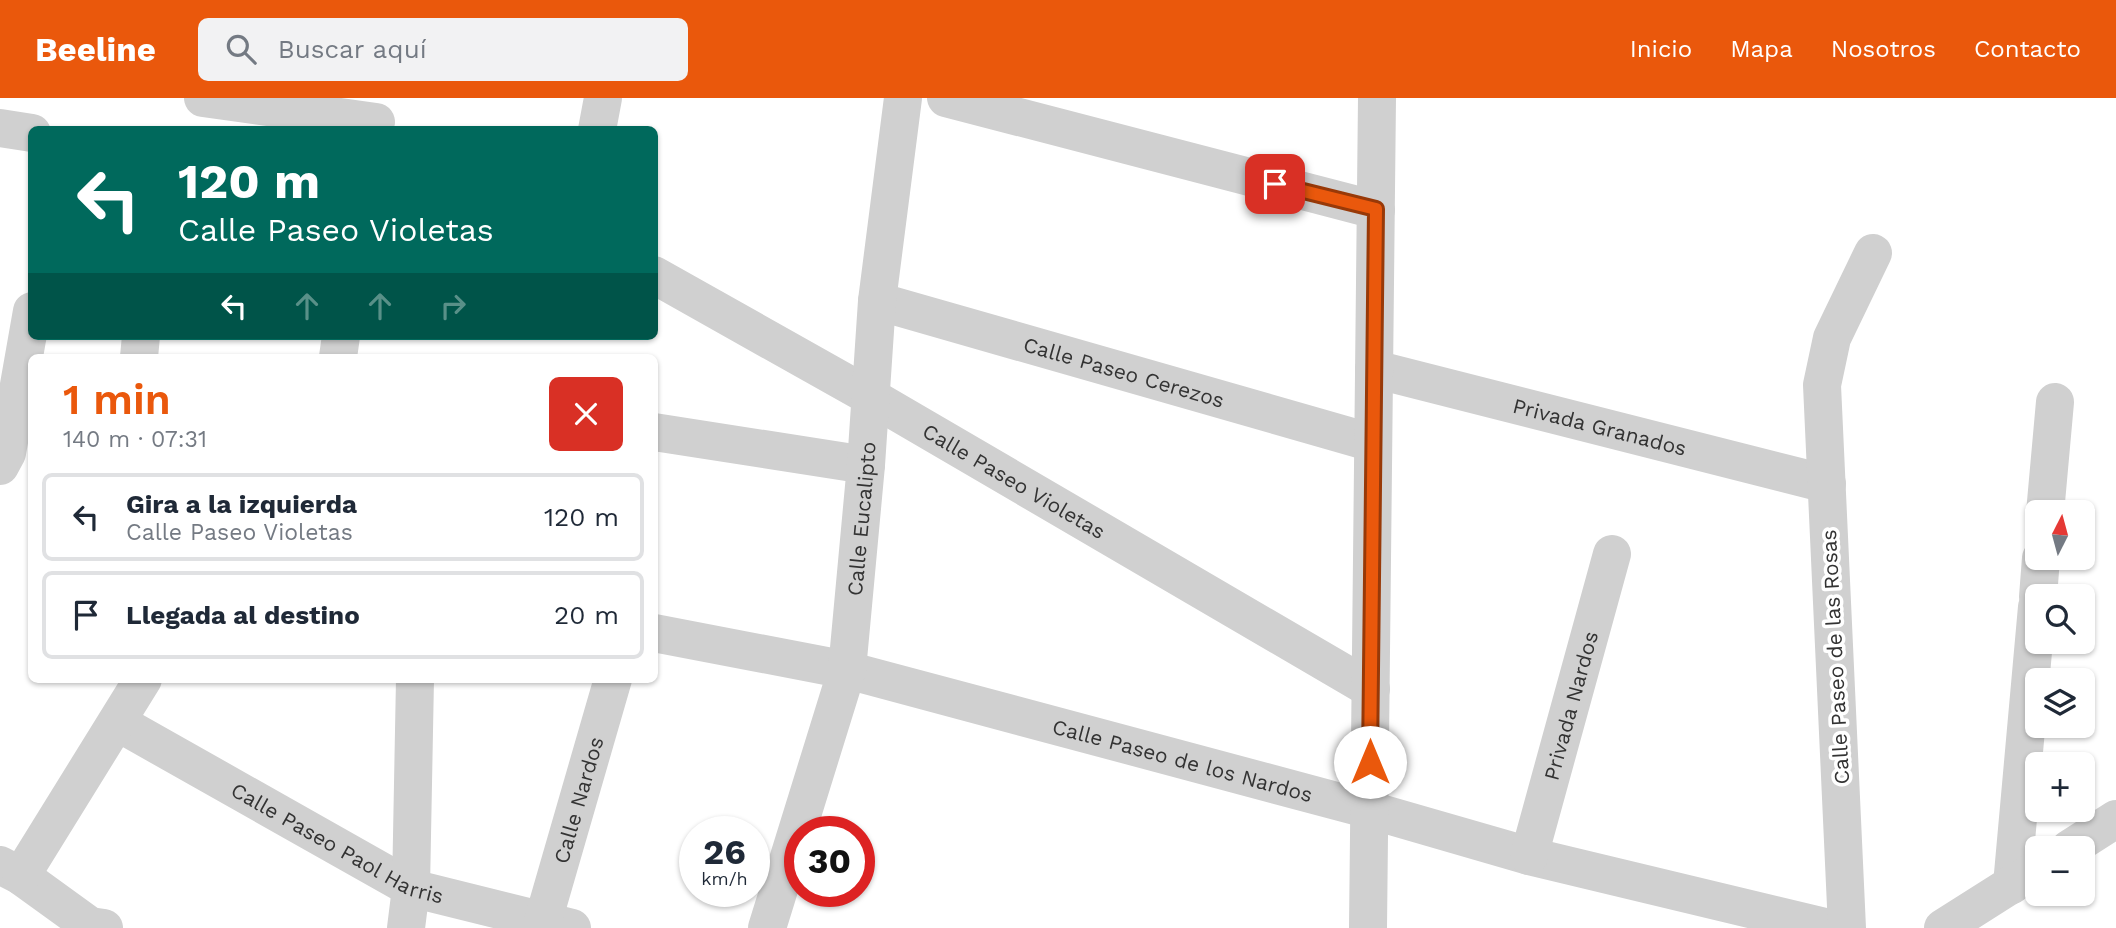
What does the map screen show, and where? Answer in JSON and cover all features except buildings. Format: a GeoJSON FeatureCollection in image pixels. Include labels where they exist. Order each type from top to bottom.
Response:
{"type":"FeatureCollection","features":[{"type":"Feature","properties":{"kind":"street"},"geometry":{"type":"LineString","coordinates":[[203,98],[377,116]]}},
{"type":"Feature","properties":{"kind":"street"},"geometry":{"type":"LineString","coordinates":[[598,126],[603,98]]}},
{"type":"Feature","properties":{"kind":"street","name":"Calle Eucalipto"},"geometry":{"type":"LineString","coordinates":[[767,928],[847,670],[866,465],[877,301],[903,98]]}},
{"type":"Feature","properties":{"kind":"street"},"geometry":{"type":"LineString","coordinates":[[946,98],[1376,209]]}},
{"type":"Feature","properties":{"kind":"street"},"geometry":{"type":"LineString","coordinates":[[1368,928],[1377,98]]}},
{"type":"Feature","properties":{"kind":"street"},"geometry":{"type":"LineString","coordinates":[[0,128],[28,132]]}},
{"type":"Feature","properties":{"kind":"street","name":"Calle Paseo de las Rosas"},"geometry":{"type":"LineString","coordinates":[[1847,928],[1822,385],[1832,338],[1873,253]]}},
{"type":"Feature","properties":{"kind":"street","name":"Calle Paseo Violetas"},"geometry":{"type":"LineString","coordinates":[[658,277],[871,397],[1370,689]]}},
{"type":"Feature","properties":{"kind":"street","name":"Calle Paseo Cerezos"},"geometry":{"type":"LineString","coordinates":[[877,301],[1373,443]]}},
{"type":"Feature","properties":{"kind":"street"},"geometry":{"type":"LineString","coordinates":[[0,466],[7,453],[28,334]]}},
{"type":"Feature","properties":{"kind":"street","name":"Privada Granados"},"geometry":{"type":"LineString","coordinates":[[1374,369],[1827,484]]}},
{"type":"Feature","properties":{"kind":"street"},"geometry":{"type":"LineString","coordinates":[[2046,500],[2055,402]]}},
{"type":"Feature","properties":{"kind":"street"},"geometry":{"type":"LineString","coordinates":[[658,433],[866,465]]}},
{"type":"Feature","properties":{"kind":"street","name":"Privada Nardos"},"geometry":{"type":"LineString","coordinates":[[1529,856],[1612,554]]}},
{"type":"Feature","properties":{"kind":"street","name":"Calle Paseo de los Nardos"},"geometry":{"type":"LineString","coordinates":[[658,634],[847,670],[1370,810],[1529,856],[1829,928]]}},
{"type":"Feature","properties":{"kind":"street"},"geometry":{"type":"LineString","coordinates":[[2027,836],[2035,654]]}},
{"type":"Feature","properties":{"kind":"street"},"geometry":{"type":"LineString","coordinates":[[94,927],[11,871],[117,722],[141,683]]}},
{"type":"Feature","properties":{"kind":"street"},"geometry":{"type":"LineString","coordinates":[[406,928],[411,888],[415,683]]}},
{"type":"Feature","properties":{"kind":"street","name":"Calle Nardos"},"geometry":{"type":"LineString","coordinates":[[557,924],[612,683]]}},
{"type":"Feature","properties":{"kind":"street","name":"Calle Paseo Paol Harris"},"geometry":{"type":"LineString","coordinates":[[117,722],[411,888],[557,924]]}},
{"type":"Feature","properties":{"kind":"street"},"geometry":{"type":"LineString","coordinates":[[2089,836],[2116,819]]}},
{"type":"Feature","properties":{"kind":"street"},"geometry":{"type":"LineString","coordinates":[[1943,928],[2025,877]]}},
{"type":"Feature","properties":{"kind":"route"},"geometry":{"type":"LineString","coordinates":[[1275,184],[1376,209],[1370,762]]}}]}
